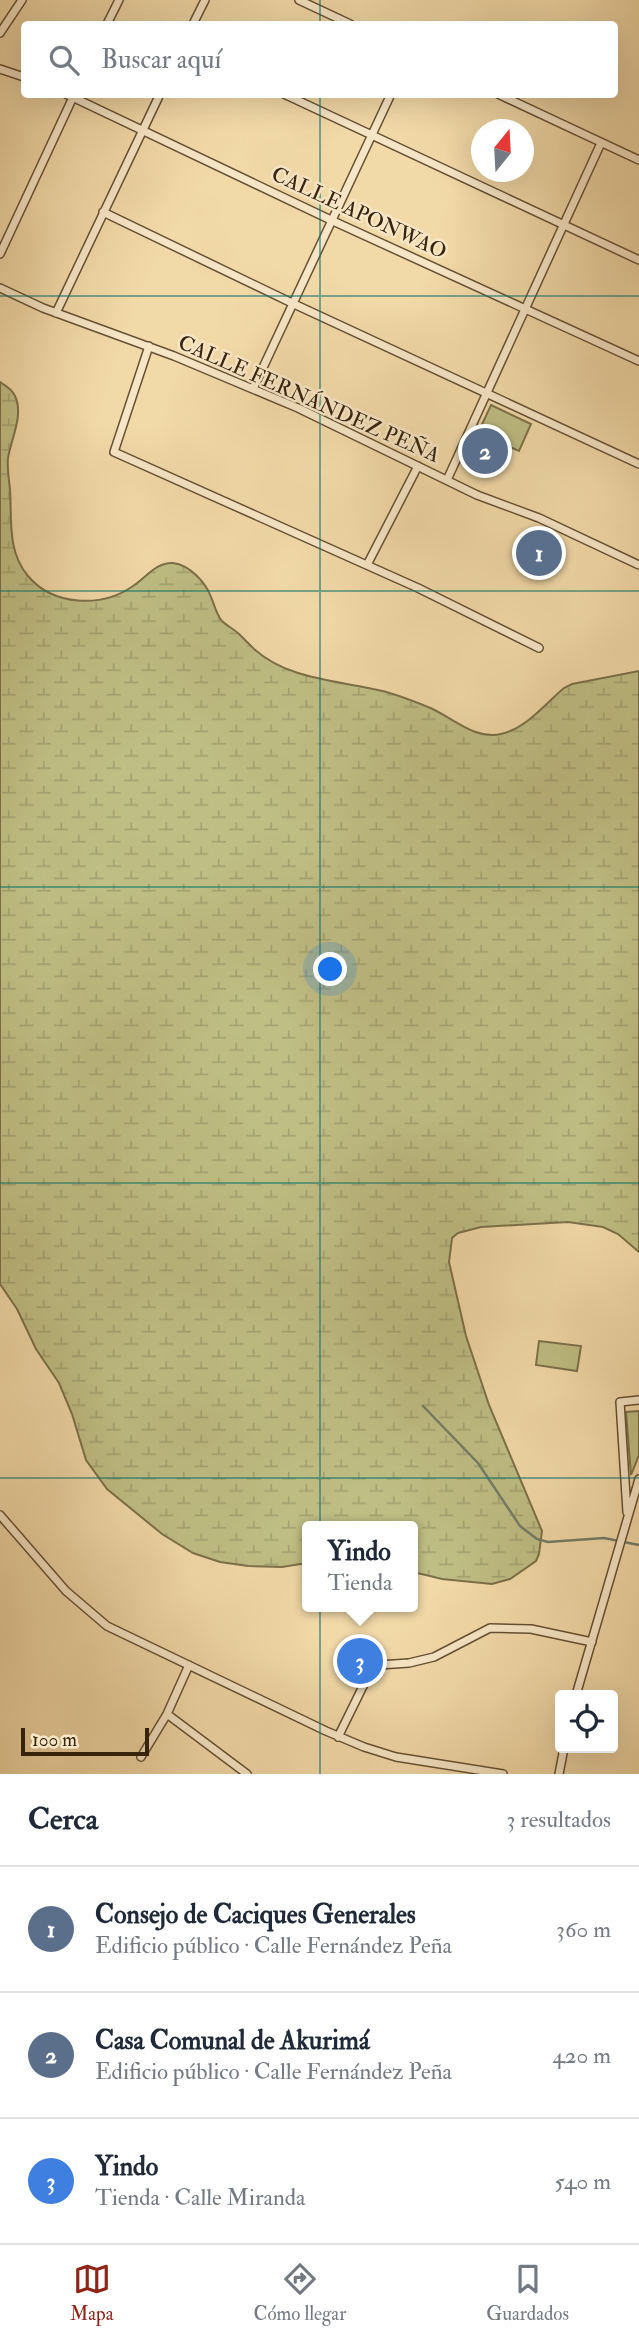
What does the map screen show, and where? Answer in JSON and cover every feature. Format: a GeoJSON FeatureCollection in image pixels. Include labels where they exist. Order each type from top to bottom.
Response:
{"type":"FeatureCollection","features":[{"type":"Feature","properties":{"kind":"street"},"geometry":{"type":"LineString","coordinates":[[108,21],[119,0]]}},
{"type":"Feature","properties":{"kind":"street"},"geometry":{"type":"LineString","coordinates":[[194,21],[205,0]]}},
{"type":"Feature","properties":{"kind":"street"},"geometry":{"type":"LineString","coordinates":[[299,0],[344,21]]}},
{"type":"Feature","properties":{"kind":"street"},"geometry":{"type":"LineString","coordinates":[[0,33],[20,1]]}},
{"type":"Feature","properties":{"kind":"street"},"geometry":{"type":"LineString","coordinates":[[0,68],[21,76]]}},
{"type":"Feature","properties":{"kind":"street"},"geometry":{"type":"LineString","coordinates":[[0,254],[70,98]]}},
{"type":"Feature","properties":{"kind":"street","name":"CALLE APONWAO"},"geometry":{"type":"LineString","coordinates":[[77,98],[333,221],[639,360]]}},
{"type":"Feature","properties":{"kind":"street"},"geometry":{"type":"LineString","coordinates":[[56,313],[158,98]]}},
{"type":"Feature","properties":{"kind":"street"},"geometry":{"type":"LineString","coordinates":[[292,98],[639,260]]}},
{"type":"Feature","properties":{"kind":"street"},"geometry":{"type":"LineString","coordinates":[[253,389],[389,98]]}},
{"type":"Feature","properties":{"kind":"street"},"geometry":{"type":"LineString","coordinates":[[506,98],[639,160]]}},
{"type":"Feature","properties":{"kind":"street"},"geometry":{"type":"LineString","coordinates":[[447,480],[601,143]]}},
{"type":"Feature","properties":{"kind":"street"},"geometry":{"type":"LineString","coordinates":[[103,212],[639,464]]}},
{"type":"Feature","properties":{"kind":"street","name":"CALLE FERNÁNDEZ PEÑA"},"geometry":{"type":"LineString","coordinates":[[0,288],[56,313],[149,346],[253,389],[477,495],[538,518],[639,565]]}},
{"type":"Feature","properties":{"kind":"street"},"geometry":{"type":"LineString","coordinates":[[149,346],[114,452],[367,565],[539,648]]}},
{"type":"Feature","properties":{"kind":"street"},"geometry":{"type":"LineString","coordinates":[[367,565],[418,466]]}},
{"type":"Feature","properties":{"kind":"street"},"geometry":{"type":"LineString","coordinates":[[627,1519],[620,1402],[639,1400]]}},
{"type":"Feature","properties":{"kind":"street"},"geometry":{"type":"LineString","coordinates":[[578,1690],[639,1479]]}},
{"type":"Feature","properties":{"kind":"street"},"geometry":{"type":"LineString","coordinates":[[0,1515],[66,1591],[107,1626],[338,1737],[388,1755],[449,1770],[502,1774]]}},
{"type":"Feature","properties":{"kind":"street"},"geometry":{"type":"LineString","coordinates":[[338,1737],[369,1674],[379,1665],[409,1663],[434,1657],[490,1628],[531,1629],[592,1642]]}},
{"type":"Feature","properties":{"kind":"street"},"geometry":{"type":"LineString","coordinates":[[142,1758],[167,1714],[188,1665]]}},
{"type":"Feature","properties":{"kind":"street"},"geometry":{"type":"LineString","coordinates":[[167,1714],[247,1774]]}},
{"type":"Feature","properties":{"kind":"street"},"geometry":{"type":"LineString","coordinates":[[559,1774],[563,1753]]}},
{"type":"Feature","properties":{"kind":"green space"},"geometry":{"type":"Polygon","coordinates":[[[0,382],[14,394],[18,411],[8,462],[14,546],[21,566],[28,576],[51,593],[78,600],[107,598],[133,586],[161,565],[179,564],[201,581],[222,621],[267,659],[310,677],[394,694],[437,711],[481,734],[501,734],[519,727],[572,684],[639,671],[639,1252],[618,1234],[603,1227],[568,1222],[481,1227],[458,1233],[452,1238],[449,1262],[466,1336],[489,1405],[542,1531],[536,1561],[510,1579],[492,1584],[442,1579],[418,1573],[418,1521],[302,1521],[302,1564],[282,1567],[220,1562],[193,1553],[162,1534],[107,1489],[86,1460],[59,1383],[36,1349],[17,1309],[0,1284],[0,382]]]}},
{"type":"Feature","properties":{"kind":"green space"},"geometry":{"type":"Polygon","coordinates":[[[491,405],[531,424],[519,451],[478,433],[491,405]]]}},
{"type":"Feature","properties":{"kind":"green space"},"geometry":{"type":"Polygon","coordinates":[[[539,1341],[581,1346],[577,1371],[536,1365],[539,1341]]]}},
{"type":"Feature","properties":{"kind":"green space"},"geometry":{"type":"Polygon","coordinates":[[[639,1411],[639,1455],[631,1475],[626,1412],[639,1411]]]}},
{"type":"Feature","properties":{"kind":"waterway"},"geometry":{"type":"LineString","coordinates":[[423,1406],[478,1463],[520,1526],[537,1539],[548,1542],[604,1538],[639,1545]]}},
{"type":"Feature","properties":{"kind":"place","name":"Casa Comunal de Akurimá"},"geometry":{"type":"Point","coordinates":[485,451]}},
{"type":"Feature","properties":{"kind":"place","name":"Consejo de Caciques Generales"},"geometry":{"type":"Point","coordinates":[539,553]}},
{"type":"Feature","properties":{"kind":"place","name":"Yindo"},"geometry":{"type":"Point","coordinates":[360,1661]}}]}
